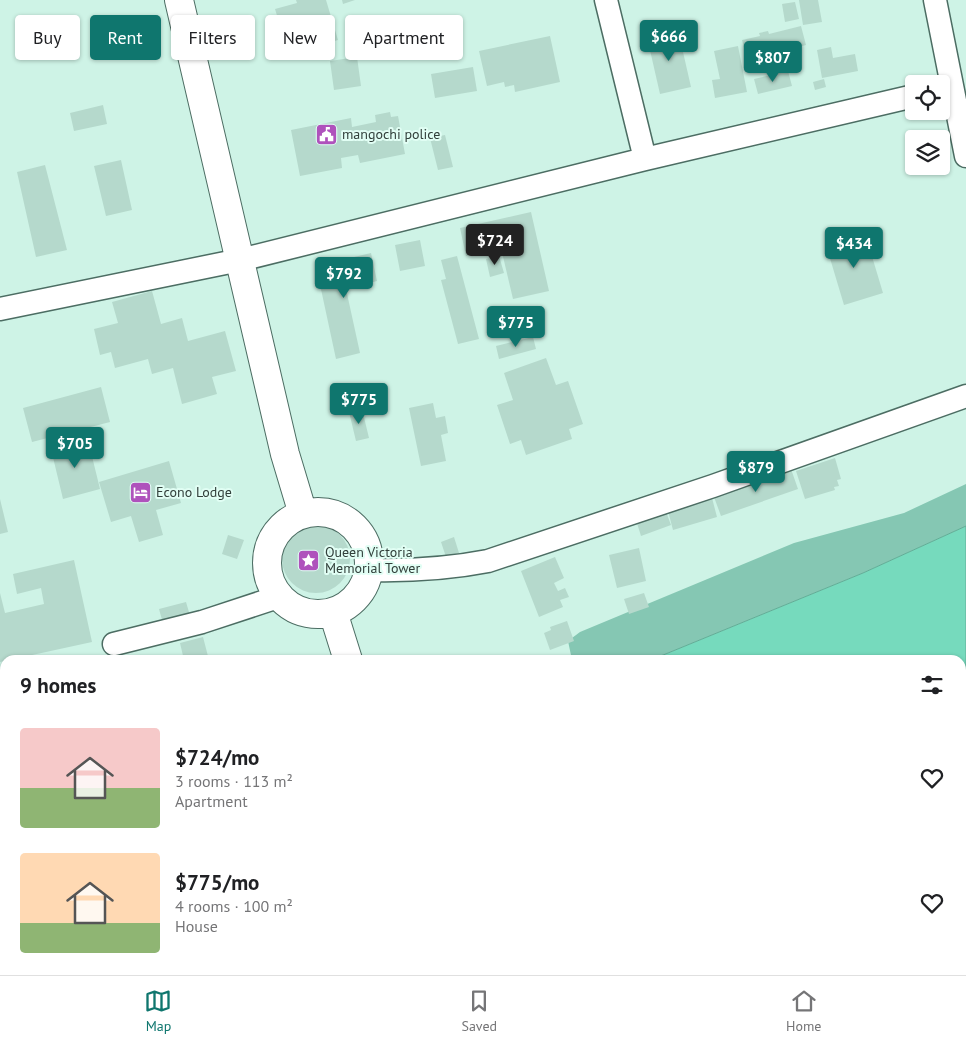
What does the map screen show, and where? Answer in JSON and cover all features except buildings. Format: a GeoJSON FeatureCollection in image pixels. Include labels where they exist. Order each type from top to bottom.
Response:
{"type":"FeatureCollection","features":[{"type":"Feature","properties":{"kind":"highway"},"geometry":{"type":"LineString","coordinates":[[179,0],[285,454],[303,514]]}},
{"type":"Feature","properties":{"kind":"highway"},"geometry":{"type":"LineString","coordinates":[[317,512],[331,514],[344,520],[356,529],[364,541],[368,555],[368,570],[362,588],[350,603],[333,612],[313,614],[294,609],[278,597],[269,579],[267,559],[272,540],[285,524],[303,514],[317,512]]}},
{"type":"Feature","properties":{"kind":"highway"},"geometry":{"type":"LineString","coordinates":[[333,612],[346,655]]}},
{"type":"Feature","properties":{"kind":"street"},"geometry":{"type":"LineString","coordinates":[[606,0],[645,159]]}},
{"type":"Feature","properties":{"kind":"street"},"geometry":{"type":"LineString","coordinates":[[935,0],[966,156]]}},
{"type":"Feature","properties":{"kind":"street"},"geometry":{"type":"LineString","coordinates":[[0,309],[240,260],[645,159],[905,98]]}},
{"type":"Feature","properties":{"kind":"street"},"geometry":{"type":"LineString","coordinates":[[368,570],[426,571],[451,569],[488,561],[713,486],[966,396]]}},
{"type":"Feature","properties":{"kind":"street"},"geometry":{"type":"LineString","coordinates":[[114,644],[202,622],[278,597]]}},
{"type":"Feature","properties":{"kind":"shaded area"},"geometry":{"type":"Polygon","coordinates":[[[966,484],[966,526],[863,573],[663,655],[571,655],[568,641],[580,632],[794,543],[904,513],[966,484]]]}},
{"type":"Feature","properties":{"kind":"shaded area"},"geometry":{"type":"Polygon","coordinates":[[[966,526],[966,655],[663,655],[863,573],[966,526]]]}},
{"type":"Feature","properties":{"kind":"place","name":"mangochi police"},"geometry":{"type":"Point","coordinates":[326,134]}},
{"type":"Feature","properties":{"kind":"place","name":"Econo Lodge"},"geometry":{"type":"Point","coordinates":[140,492]}},
{"type":"Feature","properties":{"kind":"place","name":"Queen Victoria Memorial Tower"},"geometry":{"type":"Point","coordinates":[309,560]}}]}
